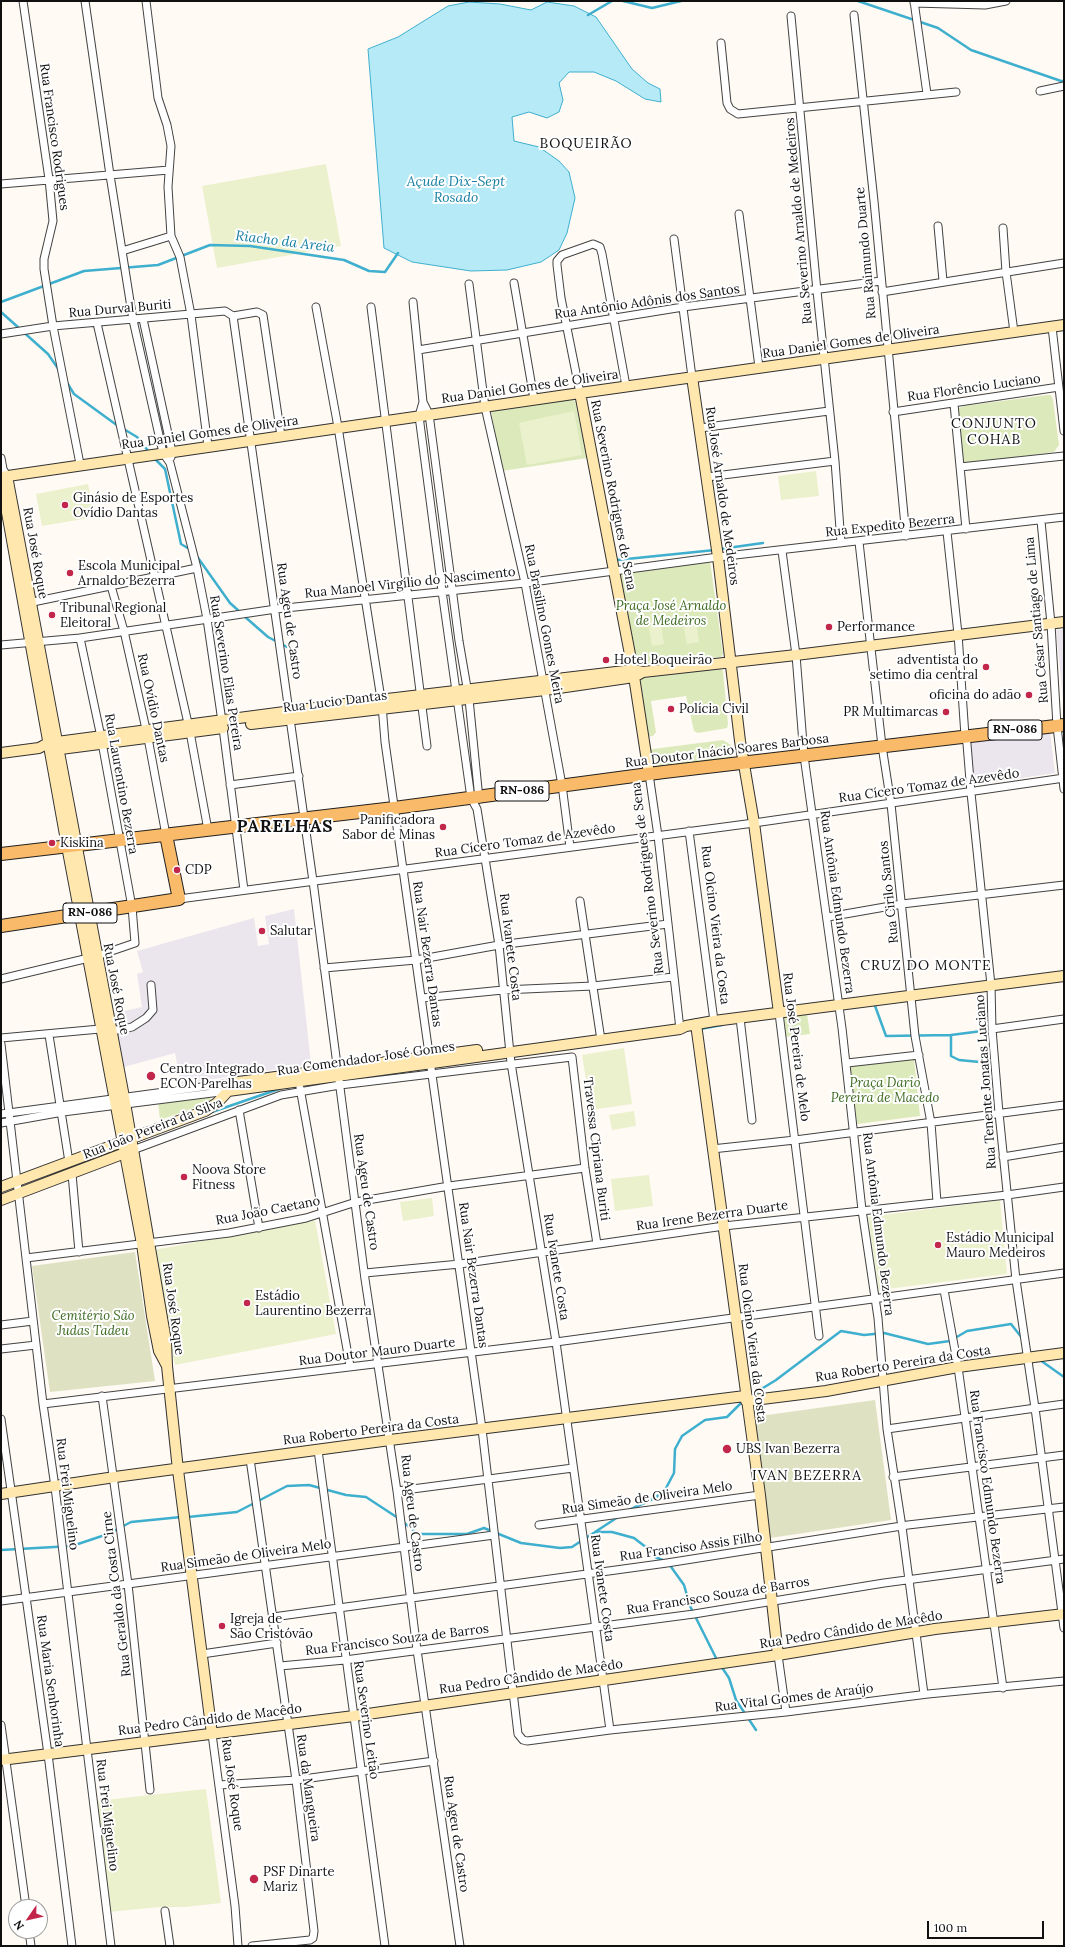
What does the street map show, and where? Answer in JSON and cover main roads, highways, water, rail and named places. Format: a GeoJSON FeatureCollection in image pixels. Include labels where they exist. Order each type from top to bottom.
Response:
{"type":"FeatureCollection","features":[{"type":"Feature","properties":{"kind":"main road","name":"Rua Doutor Inácio Soares Barbosa"},"geometry":{"type":"LineString","coordinates":[[166,835],[394,808],[476,801],[562,786],[649,774],[1061,725]]}},
{"type":"Feature","properties":{"kind":"main road","name":"RN-086"},"geometry":{"type":"LineString","coordinates":[[1,854],[166,835],[179,899],[1,926]]}},
{"type":"Feature","properties":{"kind":"water","name":"Açude Dix-Sept Rosado"},"geometry":{"type":"Polygon","coordinates":[[[469,2],[500,4],[531,10],[547,2],[574,6],[596,17],[632,69],[648,83],[660,89],[661,102],[645,99],[616,81],[594,72],[569,72],[559,83],[563,100],[559,112],[547,118],[529,112],[512,117],[514,141],[539,147],[559,161],[569,172],[575,198],[567,233],[559,250],[541,262],[507,270],[471,271],[412,262],[384,248],[368,49],[398,37],[448,6],[469,2]]]}},
{"type":"Feature","properties":{"kind":"waterway"},"geometry":{"type":"LineString","coordinates":[[588,15],[612,1]]}},
{"type":"Feature","properties":{"kind":"waterway"},"geometry":{"type":"LineString","coordinates":[[623,1],[652,8],[681,1]]}},
{"type":"Feature","properties":{"kind":"waterway"},"geometry":{"type":"LineString","coordinates":[[858,1],[938,28],[971,50],[1064,81]]}},
{"type":"Feature","properties":{"kind":"waterway","name":"Riacho da Areia"},"geometry":{"type":"LineString","coordinates":[[1,302],[84,271],[158,265],[210,245],[250,246],[344,260],[369,271],[385,272],[398,253]]}},
{"type":"Feature","properties":{"kind":"waterway"},"geometry":{"type":"LineString","coordinates":[[1,312],[48,354],[59,370]]}},
{"type":"Feature","properties":{"kind":"waterway"},"geometry":{"type":"LineString","coordinates":[[66,381],[74,394],[118,426]]}},
{"type":"Feature","properties":{"kind":"waterway"},"geometry":{"type":"LineString","coordinates":[[122,428],[137,437],[149,452]]}},
{"type":"Feature","properties":{"kind":"waterway"},"geometry":{"type":"LineString","coordinates":[[154,458],[165,469],[181,544],[191,550]]}},
{"type":"Feature","properties":{"kind":"waterway"},"geometry":{"type":"LineString","coordinates":[[720,549],[763,543]]}},
{"type":"Feature","properties":{"kind":"waterway"},"geometry":{"type":"LineString","coordinates":[[617,560],[715,550]]}},
{"type":"Feature","properties":{"kind":"waterway"},"geometry":{"type":"LineString","coordinates":[[196,555],[230,603],[240,612]]}},
{"type":"Feature","properties":{"kind":"waterway"},"geometry":{"type":"LineString","coordinates":[[244,616],[268,637],[287,647]]}},
{"type":"Feature","properties":{"kind":"waterway"},"geometry":{"type":"LineString","coordinates":[[874,1003],[886,1036],[951,1035],[951,1056],[959,1060],[990,1063]]}},
{"type":"Feature","properties":{"kind":"waterway"},"geometry":{"type":"LineString","coordinates":[[700,1029],[722,1025]]}},
{"type":"Feature","properties":{"kind":"waterway"},"geometry":{"type":"LineString","coordinates":[[951,1035],[982,1031]]}},
{"type":"Feature","properties":{"kind":"waterway"},"geometry":{"type":"LineString","coordinates":[[212,1112],[279,1089]]}},
{"type":"Feature","properties":{"kind":"waterway"},"geometry":{"type":"LineString","coordinates":[[750,1396],[776,1380],[841,1331],[864,1335],[884,1333],[928,1344],[950,1341],[967,1331],[1011,1324],[1022,1338]]}},
{"type":"Feature","properties":{"kind":"waterway"},"geometry":{"type":"LineString","coordinates":[[1040,1360],[1064,1377]]}},
{"type":"Feature","properties":{"kind":"waterway"},"geometry":{"type":"LineString","coordinates":[[629,1510],[655,1498],[665,1490],[674,1473],[675,1449],[682,1436],[705,1420],[727,1417],[743,1401]]}},
{"type":"Feature","properties":{"kind":"waterway"},"geometry":{"type":"LineString","coordinates":[[188,1517],[237,1512],[287,1486],[309,1485],[346,1495],[366,1497],[398,1518]]}},
{"type":"Feature","properties":{"kind":"waterway"},"geometry":{"type":"LineString","coordinates":[[1,1550],[72,1546],[108,1534],[131,1522],[181,1517]]}},
{"type":"Feature","properties":{"kind":"waterway"},"geometry":{"type":"LineString","coordinates":[[402,1521],[418,1534],[467,1534],[484,1528],[521,1543],[560,1548],[572,1547],[618,1517]]}},
{"type":"Feature","properties":{"kind":"waterway"},"geometry":{"type":"LineString","coordinates":[[595,1532],[612,1532],[634,1538],[647,1548],[655,1557],[665,1561]]}},
{"type":"Feature","properties":{"kind":"waterway"},"geometry":{"type":"LineString","coordinates":[[669,1564],[684,1585],[690,1606],[717,1660]]}},
{"type":"Feature","properties":{"kind":"waterway"},"geometry":{"type":"LineString","coordinates":[[721,1666],[729,1678],[736,1700],[756,1730]]}},
{"type":"Feature","properties":{"kind":"place","name":"Ginásio de Esportes Ovídio Dantas"},"geometry":{"type":"Point","coordinates":[65,505]}},
{"type":"Feature","properties":{"kind":"place","name":"Escola Municipal Arnaldo Bezerra"},"geometry":{"type":"Point","coordinates":[70,573]}},
{"type":"Feature","properties":{"kind":"place","name":"Tribunal Regional Eleitoral"},"geometry":{"type":"Point","coordinates":[52,615]}},
{"type":"Feature","properties":{"kind":"place","name":"Performance"},"geometry":{"type":"Point","coordinates":[829,627]}},
{"type":"Feature","properties":{"kind":"place","name":"Hotel Boqueirão"},"geometry":{"type":"Point","coordinates":[606,660]}},
{"type":"Feature","properties":{"kind":"place","name":"adventista do setimo dia central"},"geometry":{"type":"Point","coordinates":[986,667]}},
{"type":"Feature","properties":{"kind":"place","name":"oficina do adão"},"geometry":{"type":"Point","coordinates":[1029,695]}},
{"type":"Feature","properties":{"kind":"place","name":"Polícia Civil"},"geometry":{"type":"Point","coordinates":[671,709]}},
{"type":"Feature","properties":{"kind":"place","name":"PR Multimarcas"},"geometry":{"type":"Point","coordinates":[946,712]}},
{"type":"Feature","properties":{"kind":"place","name":"Panificadora Sabor de Minas"},"geometry":{"type":"Point","coordinates":[443,827]}},
{"type":"Feature","properties":{"kind":"place","name":"Kiskina"},"geometry":{"type":"Point","coordinates":[52,843]}},
{"type":"Feature","properties":{"kind":"place","name":"CDP"},"geometry":{"type":"Point","coordinates":[177,870]}},
{"type":"Feature","properties":{"kind":"place","name":"Salutar"},"geometry":{"type":"Point","coordinates":[262,931]}},
{"type":"Feature","properties":{"kind":"place","name":"Centro Integrado ECON Parelhas"},"geometry":{"type":"Point","coordinates":[151,1076]}},
{"type":"Feature","properties":{"kind":"place","name":"Noova Store Fitness"},"geometry":{"type":"Point","coordinates":[184,1177]}},
{"type":"Feature","properties":{"kind":"place","name":"Estádio Municipal Mauro Medeiros"},"geometry":{"type":"Point","coordinates":[938,1245]}},
{"type":"Feature","properties":{"kind":"place","name":"Estádio Laurentino Bezerra"},"geometry":{"type":"Point","coordinates":[247,1303]}},
{"type":"Feature","properties":{"kind":"place","name":"UBS Ivan Bezerra"},"geometry":{"type":"Point","coordinates":[727,1449]}},
{"type":"Feature","properties":{"kind":"place","name":"Igreja de São Cristóvão"},"geometry":{"type":"Point","coordinates":[222,1626]}},
{"type":"Feature","properties":{"kind":"place","name":"PSF Dinarte Mariz"},"geometry":{"type":"Point","coordinates":[254,1879]}},
{"type":"Feature","properties":{"kind":"district","name":"BOQUEIRÃO"},"geometry":{"type":"Point","coordinates":[586,144]}},
{"type":"Feature","properties":{"kind":"district","name":"CONJUNTO COHAB"},"geometry":{"type":"Point","coordinates":[994,432]}},
{"type":"Feature","properties":{"kind":"district","name":"PARELHAS"},"geometry":{"type":"Point","coordinates":[285,827]}},
{"type":"Feature","properties":{"kind":"district","name":"CRUZ DO MONTE"},"geometry":{"type":"Point","coordinates":[926,966]}},
{"type":"Feature","properties":{"kind":"district","name":"IVAN BEZERRA"},"geometry":{"type":"Point","coordinates":[807,1476]}},
{"type":"Feature","properties":{"kind":"park label","name":"Praça José Arnaldo de Medeiros"},"geometry":{"type":"Point","coordinates":[671,614]}},
{"type":"Feature","properties":{"kind":"park label","name":"Praça Dario Pereira de Macedo"},"geometry":{"type":"Point","coordinates":[885,1090]}},
{"type":"Feature","properties":{"kind":"park label","name":"Cemitério São Judas Tadeu"},"geometry":{"type":"Point","coordinates":[93,1324]}}]}
